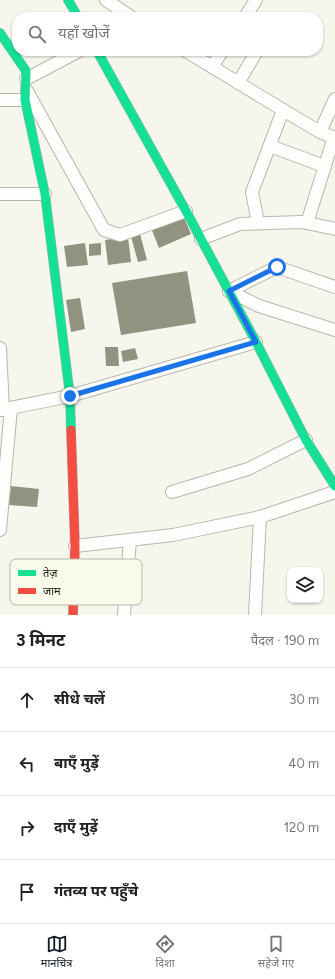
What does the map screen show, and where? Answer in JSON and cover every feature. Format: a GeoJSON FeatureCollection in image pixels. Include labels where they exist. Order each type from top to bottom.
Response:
{"type":"FeatureCollection","features":[{"type":"Feature","properties":{"kind":"street"},"geometry":{"type":"LineString","coordinates":[[68,0],[75,12]]}},
{"type":"Feature","properties":{"kind":"street"},"geometry":{"type":"LineString","coordinates":[[106,0],[124,12]]}},
{"type":"Feature","properties":{"kind":"street"},"geometry":{"type":"LineString","coordinates":[[248,12],[256,0]]}},
{"type":"Feature","properties":{"kind":"street"},"geometry":{"type":"LineString","coordinates":[[0,33],[12,51]]}},
{"type":"Feature","properties":{"kind":"street"},"geometry":{"type":"LineString","coordinates":[[16,56],[26,71],[25,89],[45,194],[70,396],[75,559]]}},
{"type":"Feature","properties":{"kind":"street"},"geometry":{"type":"LineString","coordinates":[[0,100],[25,89],[72,56]]}},
{"type":"Feature","properties":{"kind":"street"},"geometry":{"type":"LineString","coordinates":[[100,56],[229,291],[306,440],[335,486]]}},
{"type":"Feature","properties":{"kind":"street"},"geometry":{"type":"LineString","coordinates":[[194,56],[320,132],[334,138],[307,223]]}},
{"type":"Feature","properties":{"kind":"street"},"geometry":{"type":"LineString","coordinates":[[212,67],[219,56]]}},
{"type":"Feature","properties":{"kind":"street"},"geometry":{"type":"LineString","coordinates":[[238,83],[254,56]]}},
{"type":"Feature","properties":{"kind":"street"},"geometry":{"type":"LineString","coordinates":[[25,89],[104,230],[120,235],[186,211]]}},
{"type":"Feature","properties":{"kind":"street"},"geometry":{"type":"LineString","coordinates":[[320,132],[335,99]]}},
{"type":"Feature","properties":{"kind":"street"},"geometry":{"type":"LineString","coordinates":[[258,223],[252,192],[284,110]]}},
{"type":"Feature","properties":{"kind":"street"},"geometry":{"type":"LineString","coordinates":[[270,146],[324,166]]}},
{"type":"Feature","properties":{"kind":"street"},"geometry":{"type":"LineString","coordinates":[[0,194],[45,194]]}},
{"type":"Feature","properties":{"kind":"street"},"geometry":{"type":"LineString","coordinates":[[201,239],[240,224],[307,223],[335,229]]}},
{"type":"Feature","properties":{"kind":"street"},"geometry":{"type":"LineString","coordinates":[[229,291],[277,267],[335,287]]}},
{"type":"Feature","properties":{"kind":"street"},"geometry":{"type":"LineString","coordinates":[[229,291],[259,306],[335,330]]}},
{"type":"Feature","properties":{"kind":"street"},"geometry":{"type":"LineString","coordinates":[[4,409],[70,396],[256,342]]}},
{"type":"Feature","properties":{"kind":"street"},"geometry":{"type":"LineString","coordinates":[[0,348],[4,409],[0,529]]}},
{"type":"Feature","properties":{"kind":"street"},"geometry":{"type":"LineString","coordinates":[[172,492],[248,469],[306,440]]}},
{"type":"Feature","properties":{"kind":"street"},"geometry":{"type":"LineString","coordinates":[[76,546],[174,535],[260,517],[335,492]]}},
{"type":"Feature","properties":{"kind":"street"},"geometry":{"type":"LineString","coordinates":[[255,615],[260,517]]}},
{"type":"Feature","properties":{"kind":"street"},"geometry":{"type":"LineString","coordinates":[[128,559],[130,540]]}},
{"type":"Feature","properties":{"kind":"street"},"geometry":{"type":"LineString","coordinates":[[73,605],[73,615]]}},
{"type":"Feature","properties":{"kind":"street"},"geometry":{"type":"LineString","coordinates":[[124,615],[125,605]]}},
{"type":"Feature","properties":{"kind":"building"},"geometry":{"type":"Polygon","coordinates":[[[183,215],[191,234],[159,248],[151,228],[183,215]]]}},
{"type":"Feature","properties":{"kind":"building"},"geometry":{"type":"Polygon","coordinates":[[[139,230],[147,260],[138,262],[130,233],[139,230]]]}},
{"type":"Feature","properties":{"kind":"building"},"geometry":{"type":"Polygon","coordinates":[[[128,237],[131,262],[108,265],[105,240],[128,237]]]}},
{"type":"Feature","properties":{"kind":"building"},"geometry":{"type":"Polygon","coordinates":[[[85,243],[88,265],[67,267],[64,246],[85,243]]]}},
{"type":"Feature","properties":{"kind":"building"},"geometry":{"type":"Polygon","coordinates":[[[101,243],[101,255],[89,256],[89,244],[101,243]]]}},
{"type":"Feature","properties":{"kind":"building"},"geometry":{"type":"Polygon","coordinates":[[[187,271],[196,323],[121,335],[112,283],[187,271]]]}},
{"type":"Feature","properties":{"kind":"building"},"geometry":{"type":"Polygon","coordinates":[[[80,298],[85,329],[71,332],[66,300],[80,298]]]}},
{"type":"Feature","properties":{"kind":"building"},"geometry":{"type":"Polygon","coordinates":[[[105,347],[118,347],[119,366],[106,366],[105,347]]]}},
{"type":"Feature","properties":{"kind":"building"},"geometry":{"type":"Polygon","coordinates":[[[135,348],[138,359],[123,362],[121,351],[135,348]]]}},
{"type":"Feature","properties":{"kind":"building"},"geometry":{"type":"Polygon","coordinates":[[[11,486],[39,489],[37,507],[9,505],[11,486]]]}},
{"type":"Feature","properties":{"kind":"traffic: fast"},"geometry":{"type":"LineString","coordinates":[[68,0],[75,12]]}},
{"type":"Feature","properties":{"kind":"traffic: fast"},"geometry":{"type":"LineString","coordinates":[[0,33],[12,51]]}},
{"type":"Feature","properties":{"kind":"traffic: fast"},"geometry":{"type":"LineString","coordinates":[[16,56],[26,71],[25,100],[45,194],[70,396],[71,430]]}},
{"type":"Feature","properties":{"kind":"traffic: fast"},"geometry":{"type":"LineString","coordinates":[[100,56],[186,211],[306,440],[335,486]]}},
{"type":"Feature","properties":{"kind":"traffic: jam"},"geometry":{"type":"LineString","coordinates":[[71,430],[75,559]]}},
{"type":"Feature","properties":{"kind":"traffic: jam"},"geometry":{"type":"LineString","coordinates":[[73,605],[73,615]]}},
{"type":"Feature","properties":{"kind":"route"},"geometry":{"type":"LineString","coordinates":[[70,396],[256,342],[229,291],[277,267]]}}]}
